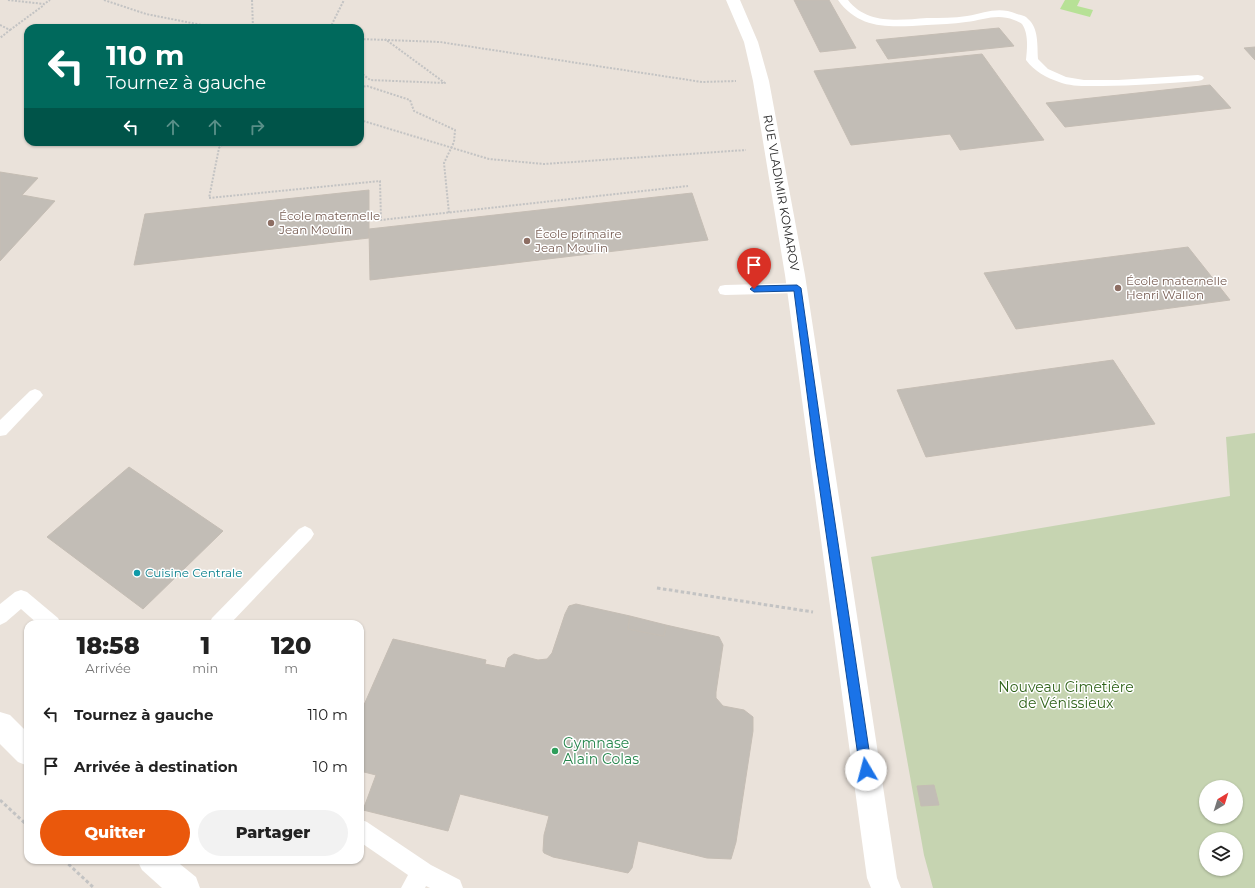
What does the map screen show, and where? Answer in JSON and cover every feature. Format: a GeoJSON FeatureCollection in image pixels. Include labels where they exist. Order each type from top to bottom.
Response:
{"type":"FeatureCollection","features":[{"type":"Feature","properties":{"kind":"street","name":"RUE VLADIMIR KOMAROV"},"geometry":{"type":"LineString","coordinates":[[733,0],[752,42],[767,111],[797,288],[843,616],[882,878],[886,888]]}},
{"type":"Feature","properties":{"kind":"street"},"geometry":{"type":"LineString","coordinates":[[0,726],[24,748]]}},
{"type":"Feature","properties":{"kind":"street"},"geometry":{"type":"LineString","coordinates":[[157,864],[185,888]]}},
{"type":"Feature","properties":{"kind":"lane"},"geometry":{"type":"LineString","coordinates":[[843,0],[850,10],[857,14],[877,22],[889,24],[967,18],[994,13],[1006,13],[1015,16],[1024,20],[1031,31],[1032,60],[1044,71],[1063,80],[1084,83],[1118,83],[1198,78]]}},
{"type":"Feature","properties":{"kind":"lane"},"geometry":{"type":"LineString","coordinates":[[725,290],[797,288]]}},
{"type":"Feature","properties":{"kind":"lane"},"geometry":{"type":"LineString","coordinates":[[0,430],[35,395]]}},
{"type":"Feature","properties":{"kind":"lane"},"geometry":{"type":"LineString","coordinates":[[222,620],[305,534]]}},
{"type":"Feature","properties":{"kind":"lane"},"geometry":{"type":"LineString","coordinates":[[0,616],[21,598],[47,620]]}},
{"type":"Feature","properties":{"kind":"lane"},"geometry":{"type":"LineString","coordinates":[[364,833],[418,880],[452,888]]}},
{"type":"Feature","properties":{"kind":"path"},"geometry":{"type":"LineString","coordinates":[[8,0],[44,4]]}},
{"type":"Feature","properties":{"kind":"path"},"geometry":{"type":"LineString","coordinates":[[0,38],[50,0]]}},
{"type":"Feature","properties":{"kind":"path"},"geometry":{"type":"LineString","coordinates":[[104,0],[172,20],[194,24]]}},
{"type":"Feature","properties":{"kind":"path"},"geometry":{"type":"LineString","coordinates":[[252,0],[254,24]]}},
{"type":"Feature","properties":{"kind":"path"},"geometry":{"type":"LineString","coordinates":[[332,24],[344,0]]}},
{"type":"Feature","properties":{"kind":"path"},"geometry":{"type":"LineString","coordinates":[[0,25],[10,30]]}},
{"type":"Feature","properties":{"kind":"path"},"geometry":{"type":"LineString","coordinates":[[364,39],[440,42],[702,82],[739,81]]}},
{"type":"Feature","properties":{"kind":"path"},"geometry":{"type":"LineString","coordinates":[[364,75],[370,80],[445,83],[385,39]]}},
{"type":"Feature","properties":{"kind":"path"},"geometry":{"type":"LineString","coordinates":[[364,86],[367,86],[410,100],[414,111],[455,130],[454,142],[444,163],[449,213]]}},
{"type":"Feature","properties":{"kind":"path"},"geometry":{"type":"LineString","coordinates":[[364,121],[489,159],[544,164],[773,148]]}},
{"type":"Feature","properties":{"kind":"path"},"geometry":{"type":"LineString","coordinates":[[221,146],[219,148],[209,198],[380,181],[381,220],[688,186]]}},
{"type":"Feature","properties":{"kind":"path"},"geometry":{"type":"LineString","coordinates":[[657,588],[843,616]]}},
{"type":"Feature","properties":{"kind":"path"},"geometry":{"type":"LineString","coordinates":[[0,800],[24,822]]}},
{"type":"Feature","properties":{"kind":"path"},"geometry":{"type":"LineString","coordinates":[[68,864],[94,888]]}},
{"type":"Feature","properties":{"kind":"green space"},"geometry":{"type":"Polygon","coordinates":[[[1065,0],[1080,0],[1077,6],[1093,10],[1090,17],[1060,9],[1065,0]]]}},
{"type":"Feature","properties":{"kind":"green space","name":"Nouveau Cimetière de Vénissieux"},"geometry":{"type":"Polygon","coordinates":[[[1255,433],[1255,888],[933,888],[924,855],[871,557],[1230,496],[1226,437],[1255,433]]]}},
{"type":"Feature","properties":{"kind":"building"},"geometry":{"type":"Polygon","coordinates":[[[794,0],[829,0],[856,48],[820,52],[794,0]]]}},
{"type":"Feature","properties":{"kind":"building"},"geometry":{"type":"Polygon","coordinates":[[[999,28],[1014,46],[888,59],[876,40],[999,28]]]}},
{"type":"Feature","properties":{"kind":"building"},"geometry":{"type":"Polygon","coordinates":[[[1255,47],[1255,60],[1244,48],[1255,47]]]}},
{"type":"Feature","properties":{"kind":"building"},"geometry":{"type":"Polygon","coordinates":[[[982,54],[1044,140],[960,150],[950,134],[851,145],[814,71],[982,54]]]}},
{"type":"Feature","properties":{"kind":"building"},"geometry":{"type":"Polygon","coordinates":[[[1210,85],[1231,108],[1065,127],[1046,103],[1210,85]]]}},
{"type":"Feature","properties":{"kind":"building"},"geometry":{"type":"Polygon","coordinates":[[[0,172],[38,178],[22,195],[55,201],[0,261],[0,172]]]}},
{"type":"Feature","properties":{"kind":"building"},"geometry":{"type":"Polygon","coordinates":[[[369,190],[369,238],[134,265],[145,214],[369,190]]]}},
{"type":"Feature","properties":{"kind":"building"},"geometry":{"type":"Polygon","coordinates":[[[692,193],[708,240],[370,280],[369,229],[692,193]]]}},
{"type":"Feature","properties":{"kind":"building"},"geometry":{"type":"Polygon","coordinates":[[[1188,247],[1230,300],[1016,329],[984,273],[1188,247]]]}},
{"type":"Feature","properties":{"kind":"building"},"geometry":{"type":"Polygon","coordinates":[[[1113,360],[1155,424],[926,457],[897,390],[1113,360]]]}},
{"type":"Feature","properties":{"kind":"building","name":"Cuisine Centrale"},"geometry":{"type":"Polygon","coordinates":[[[129,467],[223,531],[143,609],[47,537],[129,467]]]}},
{"type":"Feature","properties":{"kind":"building","name":"Gymnase Alain Colas"},"geometry":{"type":"Polygon","coordinates":[[[576,604],[630,616],[628,629],[664,636],[666,625],[719,637],[723,645],[716,698],[723,706],[744,710],[753,717],[753,731],[736,842],[731,859],[707,858],[638,841],[632,868],[628,873],[553,857],[544,853],[543,851],[544,835],[549,816],[460,794],[448,831],[364,810],[376,775],[364,772],[364,705],[393,639],[486,660],[485,664],[505,668],[508,658],[514,654],[538,660],[547,659],[552,653],[569,606],[576,604]]]}},
{"type":"Feature","properties":{"kind":"building"},"geometry":{"type":"Polygon","coordinates":[[[630,616],[666,625],[664,636],[628,629],[630,616]]]}},
{"type":"Feature","properties":{"kind":"building"},"geometry":{"type":"Polygon","coordinates":[[[934,785],[939,805],[921,806],[917,786],[934,785]]]}},
{"type":"Feature","properties":{"kind":"place","name":"École maternelle Jean Moulin"},"geometry":{"type":"Point","coordinates":[271,223]}},
{"type":"Feature","properties":{"kind":"place","name":"École primaire Jean Moulin"},"geometry":{"type":"Point","coordinates":[527,241]}},
{"type":"Feature","properties":{"kind":"place","name":"École maternelle Henri Wallon"},"geometry":{"type":"Point","coordinates":[1118,288]}},
{"type":"Feature","properties":{"kind":"place","name":"Cuisine Centrale"},"geometry":{"type":"Point","coordinates":[137,573]}},
{"type":"Feature","properties":{"kind":"place","name":"Gymnase Alain Colas"},"geometry":{"type":"Point","coordinates":[555,751]}},
{"type":"Feature","properties":{"kind":"route"},"geometry":{"type":"LineString","coordinates":[[754,289],[797,288],[866,770]]}}]}
